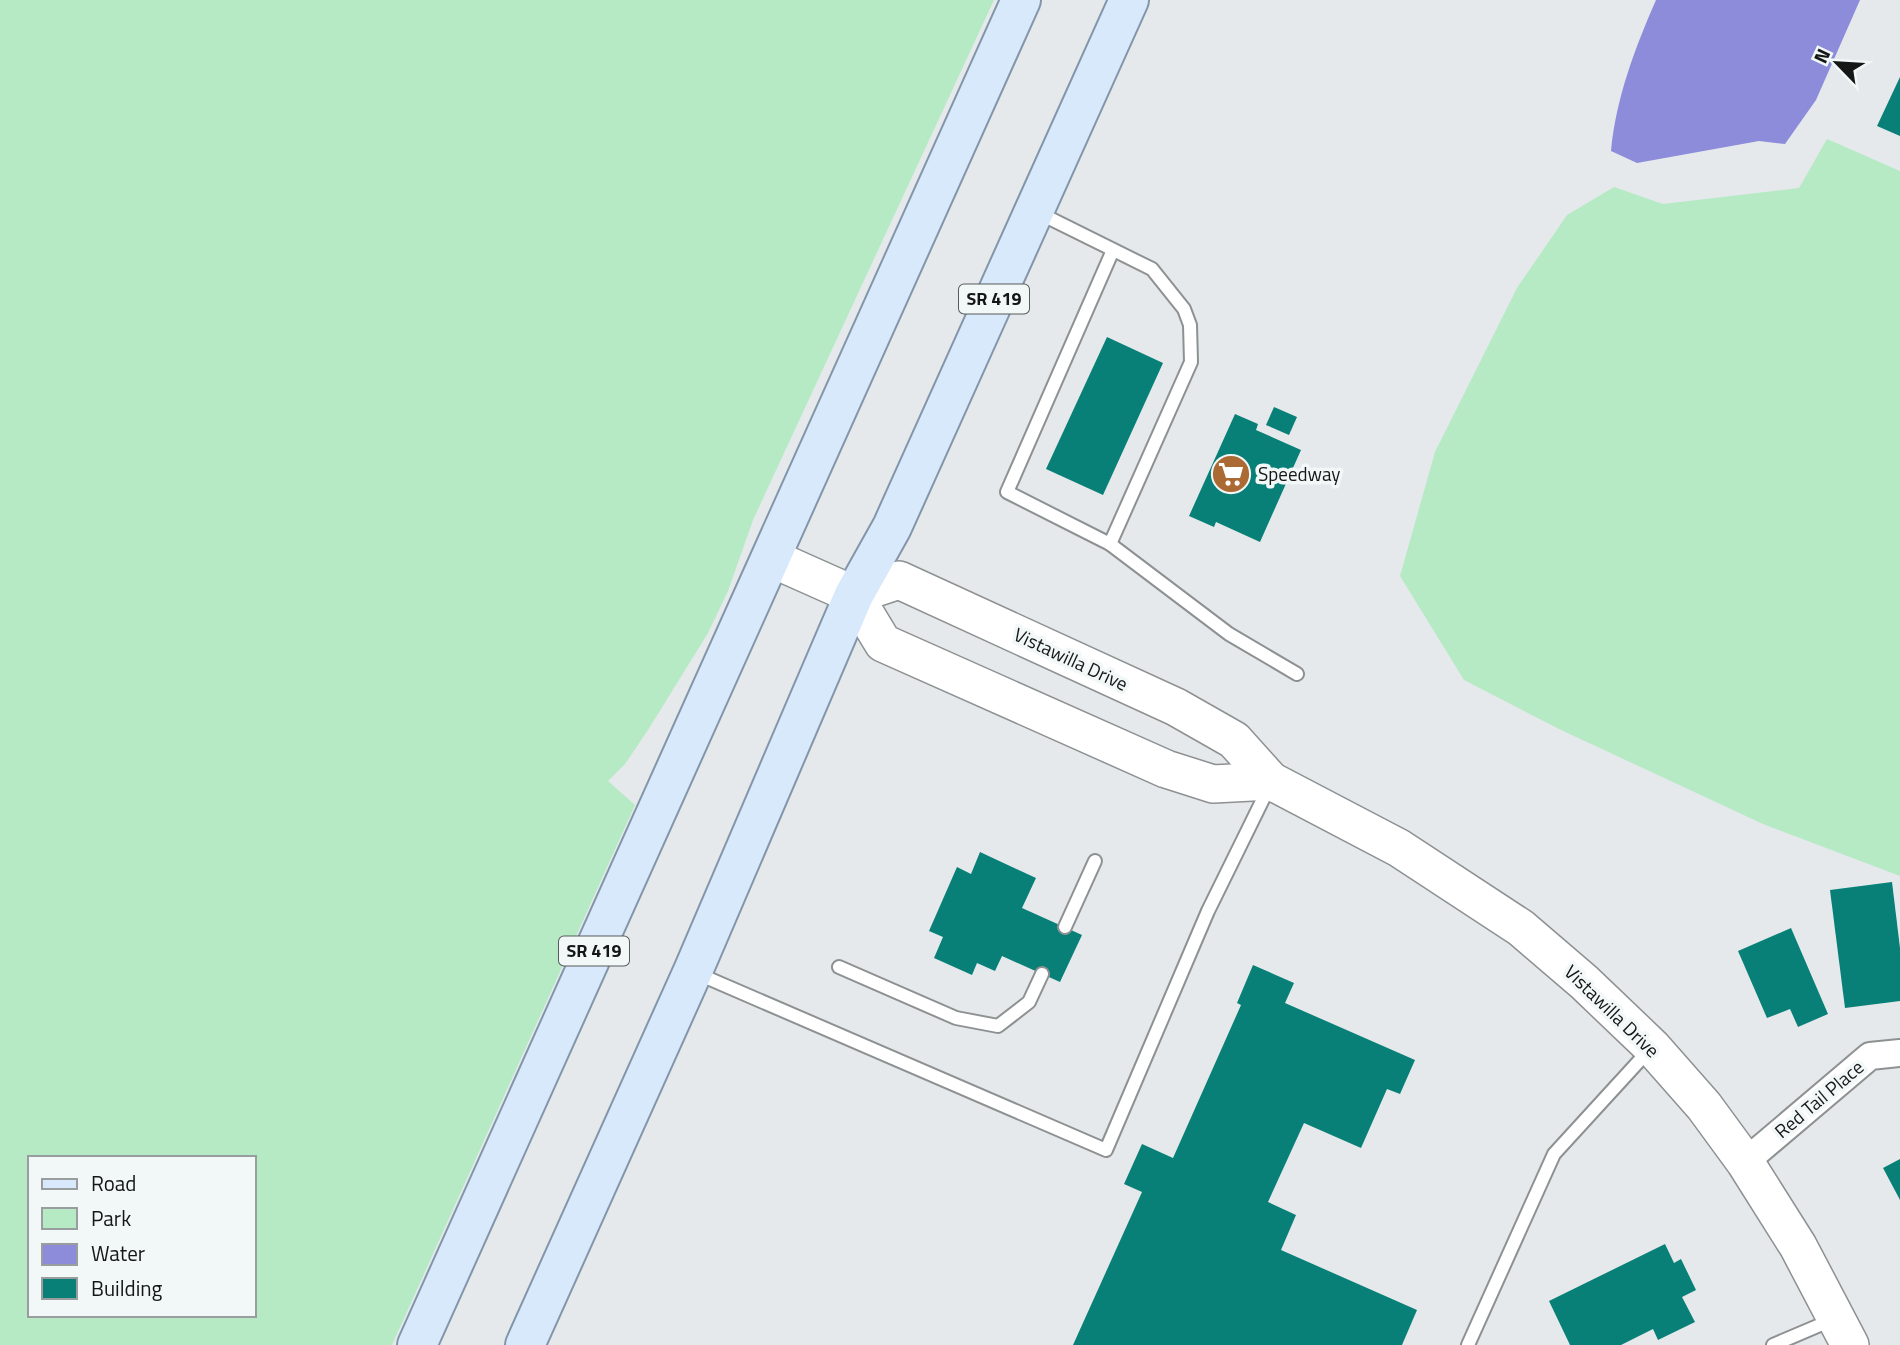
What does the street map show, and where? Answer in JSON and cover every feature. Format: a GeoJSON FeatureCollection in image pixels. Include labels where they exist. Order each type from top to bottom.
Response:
{"type":"FeatureCollection","features":[{"type":"Feature","properties":{"kind":"main road","name":"SR 419"},"geometry":{"type":"LineString","coordinates":[[417,1345],[1021,0]]}},
{"type":"Feature","properties":{"kind":"main road","name":"SR 419"},"geometry":{"type":"LineString","coordinates":[[525,1345],[693,971],[854,596],[892,527],[1129,0]]}},
{"type":"Feature","properties":{"kind":"street"},"geometry":{"type":"LineString","coordinates":[[771,558],[854,596],[883,643],[1166,769],[1213,784],[1271,781]]}},
{"type":"Feature","properties":{"kind":"street","name":"Vistawilla Drive"},"geometry":{"type":"LineString","coordinates":[[854,596],[899,580],[1176,707],[1234,740],[1271,781],[1399,848],[1521,928],[1584,982],[1652,1047],[1704,1106],[1745,1162],[1798,1246],[1843,1332]]}},
{"type":"Feature","properties":{"kind":"street","name":"Red Tail Place"},"geometry":{"type":"LineString","coordinates":[[1745,1162],[1870,1056],[1900,1054]]}},
{"type":"Feature","properties":{"kind":"lane"},"geometry":{"type":"LineString","coordinates":[[1034,211],[1152,269],[1184,309],[1192,340],[1191,362],[1110,544]]}},
{"type":"Feature","properties":{"kind":"lane"},"geometry":{"type":"LineString","coordinates":[[1113,250],[1007,492],[1110,544],[1229,634],[1297,674]]}},
{"type":"Feature","properties":{"kind":"lane"},"geometry":{"type":"LineString","coordinates":[[693,971],[1106,1150],[1208,911],[1271,781]]}},
{"type":"Feature","properties":{"kind":"lane"},"geometry":{"type":"LineString","coordinates":[[1065,927],[1095,862]]}},
{"type":"Feature","properties":{"kind":"lane"},"geometry":{"type":"LineString","coordinates":[[839,967],[956,1018],[998,1026],[1029,1002],[1042,974]]}},
{"type":"Feature","properties":{"kind":"lane"},"geometry":{"type":"LineString","coordinates":[[1468,1345],[1554,1154],[1652,1047]]}},
{"type":"Feature","properties":{"kind":"lane"},"geometry":{"type":"LineString","coordinates":[[1773,1345],[1843,1332]]}},
{"type":"Feature","properties":{"kind":"green space"},"geometry":{"type":"Polygon","coordinates":[[[0,0],[994,0],[753,520],[728,591],[708,633],[648,730],[625,764],[608,781],[635,805],[392,1345],[0,1345],[0,0]]]}},
{"type":"Feature","properties":{"kind":"green space"},"geometry":{"type":"Polygon","coordinates":[[[1827,139],[1900,171],[1900,876],[1763,824],[1559,729],[1464,680],[1400,576],[1435,452],[1517,288],[1567,215],[1614,187],[1663,204],[1799,188],[1827,139]]]}},
{"type":"Feature","properties":{"kind":"water"},"geometry":{"type":"Polygon","coordinates":[[[1656,0],[1860,0],[1816,100],[1785,144],[1759,141],[1637,163],[1611,151],[1617,112],[1628,74],[1656,0]]]}},
{"type":"Feature","properties":{"kind":"building"},"geometry":{"type":"Polygon","coordinates":[[[1900,77],[1900,136],[1877,126],[1900,77]]]}},
{"type":"Feature","properties":{"kind":"building"},"geometry":{"type":"Polygon","coordinates":[[[1107,337],[1163,363],[1103,495],[1046,469],[1107,337]]]}},
{"type":"Feature","properties":{"kind":"building"},"geometry":{"type":"Polygon","coordinates":[[[1274,407],[1297,417],[1289,435],[1266,425],[1274,407]]]}},
{"type":"Feature","properties":{"kind":"building"},"geometry":{"type":"Polygon","coordinates":[[[1235,414],[1258,424],[1256,430],[1301,450],[1260,542],[1216,522],[1214,527],[1189,516],[1235,414]]]}},
{"type":"Feature","properties":{"kind":"building"},"geometry":{"type":"Polygon","coordinates":[[[980,852],[1036,878],[1022,908],[1082,935],[1060,982],[1002,956],[995,971],[977,963],[972,975],[934,958],[943,937],[929,931],[957,867],[971,874],[980,852]]]}},
{"type":"Feature","properties":{"kind":"building"},"geometry":{"type":"Polygon","coordinates":[[[1892,882],[1900,948],[1900,1001],[1845,1008],[1830,890],[1892,882]]]}},
{"type":"Feature","properties":{"kind":"building"},"geometry":{"type":"Polygon","coordinates":[[[1791,928],[1828,1014],[1798,1027],[1790,1009],[1767,1018],[1738,951],[1791,928]]]}},
{"type":"Feature","properties":{"kind":"building"},"geometry":{"type":"Polygon","coordinates":[[[1253,965],[1294,983],[1285,1003],[1415,1060],[1400,1094],[1387,1089],[1361,1148],[1304,1123],[1268,1202],[1296,1215],[1281,1250],[1417,1310],[1402,1345],[1073,1345],[1142,1192],[1124,1184],[1142,1144],[1173,1158],[1241,1005],[1237,1003],[1253,965]]]}},
{"type":"Feature","properties":{"kind":"building"},"geometry":{"type":"Polygon","coordinates":[[[1900,1159],[1900,1200],[1883,1168],[1900,1159]]]}},
{"type":"Feature","properties":{"kind":"building"},"geometry":{"type":"Polygon","coordinates":[[[1665,1244],[1674,1263],[1681,1259],[1696,1290],[1682,1297],[1695,1322],[1658,1340],[1653,1329],[1621,1345],[1570,1345],[1549,1301],[1665,1244]]]}},
{"type":"Feature","properties":{"kind":"place","name":"Speedway"},"geometry":{"type":"Point","coordinates":[1231,474]}}]}
